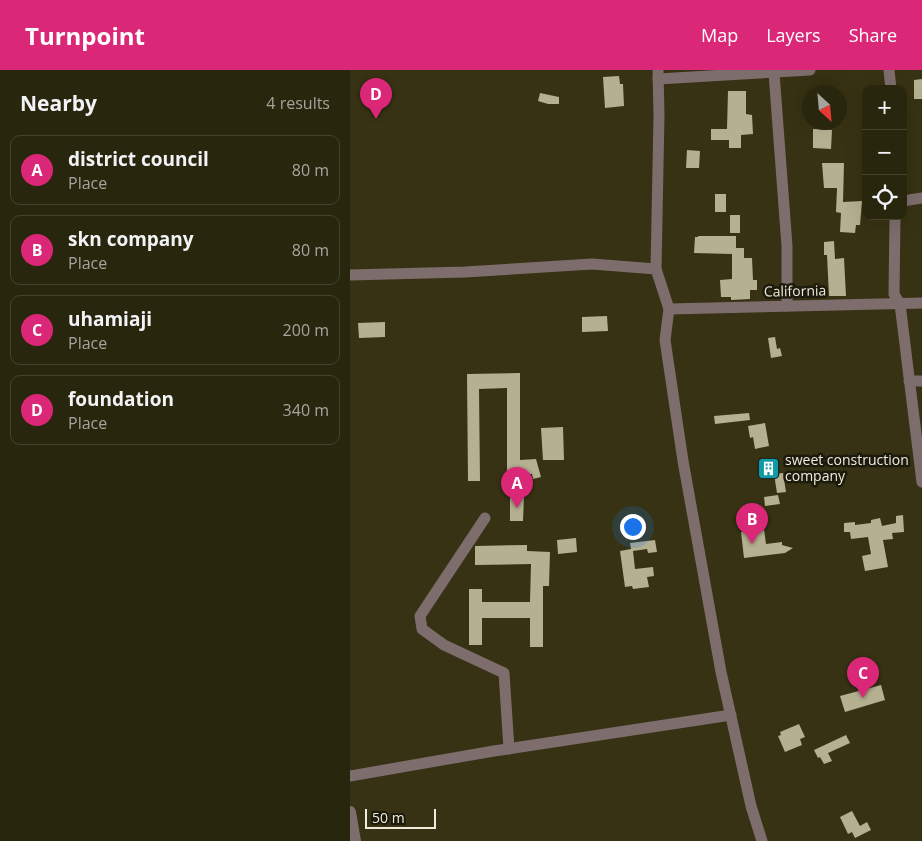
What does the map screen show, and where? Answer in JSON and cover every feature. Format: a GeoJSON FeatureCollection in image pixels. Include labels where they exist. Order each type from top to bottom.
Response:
{"type":"FeatureCollection","features":[{"type":"Feature","properties":{"kind":"street"},"geometry":{"type":"LineString","coordinates":[[762,841],[751,806],[719,664],[665,340],[669,309],[656,269],[658,74],[774,73],[810,70]]}},
{"type":"Feature","properties":{"kind":"street"},"geometry":{"type":"LineString","coordinates":[[889,70],[891,85]]}},
{"type":"Feature","properties":{"kind":"street"},"geometry":{"type":"LineString","coordinates":[[774,73],[787,246],[786,306]]}},
{"type":"Feature","properties":{"kind":"street"},"geometry":{"type":"LineString","coordinates":[[907,200],[922,198]]}},
{"type":"Feature","properties":{"kind":"street"},"geometry":{"type":"LineString","coordinates":[[896,220],[894,294],[900,304],[922,482]]}},
{"type":"Feature","properties":{"kind":"street"},"geometry":{"type":"LineString","coordinates":[[350,275],[465,272],[592,264],[656,269]]}},
{"type":"Feature","properties":{"kind":"street","name":"California"},"geometry":{"type":"LineString","coordinates":[[669,309],[922,303]]}},
{"type":"Feature","properties":{"kind":"street"},"geometry":{"type":"LineString","coordinates":[[909,381],[922,381]]}},
{"type":"Feature","properties":{"kind":"street"},"geometry":{"type":"LineString","coordinates":[[485,518],[420,616],[422,629],[444,645],[504,673],[509,749]]}},
{"type":"Feature","properties":{"kind":"street"},"geometry":{"type":"LineString","coordinates":[[350,776],[509,749],[731,715]]}},
{"type":"Feature","properties":{"kind":"street"},"geometry":{"type":"LineString","coordinates":[[350,812],[355,841]]}},
{"type":"Feature","properties":{"kind":"building"},"geometry":{"type":"Polygon","coordinates":[[[619,76],[620,84],[623,84],[624,106],[605,108],[603,77],[619,76]]]}},
{"type":"Feature","properties":{"kind":"building"},"geometry":{"type":"Polygon","coordinates":[[[922,79],[922,99],[914,99],[914,80],[922,79]]]}},
{"type":"Feature","properties":{"kind":"building"},"geometry":{"type":"Polygon","coordinates":[[[728,91],[746,91],[746,114],[752,115],[753,134],[741,135],[741,148],[729,148],[729,140],[711,140],[711,129],[727,129],[728,91]]]}},
{"type":"Feature","properties":{"kind":"building"},"geometry":{"type":"Polygon","coordinates":[[[540,93],[559,97],[559,104],[548,104],[538,101],[540,93]]]}},
{"type":"Feature","properties":{"kind":"building"},"geometry":{"type":"Polygon","coordinates":[[[813,130],[832,130],[831,149],[813,148],[813,130]]]}},
{"type":"Feature","properties":{"kind":"building"},"geometry":{"type":"Polygon","coordinates":[[[687,150],[700,151],[699,168],[686,168],[687,150]]]}},
{"type":"Feature","properties":{"kind":"building"},"geometry":{"type":"Polygon","coordinates":[[[822,163],[844,163],[843,202],[862,201],[860,225],[856,225],[855,233],[840,232],[841,213],[836,212],[837,188],[824,188],[822,163]]]}},
{"type":"Feature","properties":{"kind":"building"},"geometry":{"type":"Polygon","coordinates":[[[715,194],[726,194],[726,212],[715,212],[715,194]]]}},
{"type":"Feature","properties":{"kind":"building"},"geometry":{"type":"Polygon","coordinates":[[[730,215],[740,215],[740,233],[730,233],[730,215]]]}},
{"type":"Feature","properties":{"kind":"building"},"geometry":{"type":"Polygon","coordinates":[[[736,236],[736,248],[744,248],[744,258],[752,258],[753,280],[757,280],[757,290],[750,290],[750,299],[731,300],[731,297],[721,297],[720,280],[732,279],[732,254],[694,253],[695,237],[736,236]]]}},
{"type":"Feature","properties":{"kind":"building"},"geometry":{"type":"Polygon","coordinates":[[[834,241],[835,259],[844,258],[846,296],[829,296],[827,255],[824,255],[824,242],[834,241]]]}},
{"type":"Feature","properties":{"kind":"building"},"geometry":{"type":"Polygon","coordinates":[[[607,316],[608,331],[582,332],[582,317],[607,316]]]}},
{"type":"Feature","properties":{"kind":"building"},"geometry":{"type":"Polygon","coordinates":[[[385,322],[385,337],[359,338],[358,323],[385,322]]]}},
{"type":"Feature","properties":{"kind":"building"},"geometry":{"type":"Polygon","coordinates":[[[775,337],[777,349],[780,348],[782,356],[771,358],[768,338],[775,337]]]}},
{"type":"Feature","properties":{"kind":"building"},"geometry":{"type":"Polygon","coordinates":[[[520,373],[520,460],[536,459],[541,477],[533,479],[532,474],[507,474],[507,388],[479,389],[480,481],[468,481],[467,374],[520,373]]]}},
{"type":"Feature","properties":{"kind":"building"},"geometry":{"type":"Polygon","coordinates":[[[749,413],[750,420],[715,424],[714,416],[749,413]]]}},
{"type":"Feature","properties":{"kind":"building"},"geometry":{"type":"Polygon","coordinates":[[[765,423],[769,446],[755,449],[753,437],[750,438],[748,426],[765,423]]]}},
{"type":"Feature","properties":{"kind":"building"},"geometry":{"type":"Polygon","coordinates":[[[563,427],[564,460],[543,460],[541,428],[563,427]]]}},
{"type":"Feature","properties":{"kind":"building","name":"sweet construction company"},"geometry":{"type":"Polygon","coordinates":[[[775,461],[777,473],[762,475],[760,463],[775,461]]]}},
{"type":"Feature","properties":{"kind":"building"},"geometry":{"type":"Polygon","coordinates":[[[783,473],[786,492],[777,493],[774,474],[783,473]]]}},
{"type":"Feature","properties":{"kind":"building"},"geometry":{"type":"Polygon","coordinates":[[[510,495],[524,495],[523,521],[510,521],[510,495]]]}},
{"type":"Feature","properties":{"kind":"building"},"geometry":{"type":"Polygon","coordinates":[[[778,495],[780,504],[765,506],[764,497],[778,495]]]}},
{"type":"Feature","properties":{"kind":"building"},"geometry":{"type":"Polygon","coordinates":[[[903,515],[904,532],[892,533],[893,539],[883,540],[888,567],[865,571],[862,556],[871,554],[868,537],[851,539],[850,532],[844,532],[844,523],[855,522],[855,525],[871,523],[871,520],[880,518],[882,526],[896,523],[896,516],[903,515]]]}},
{"type":"Feature","properties":{"kind":"building"},"geometry":{"type":"Polygon","coordinates":[[[764,529],[766,544],[782,542],[782,545],[793,548],[785,553],[744,558],[741,532],[764,529]]]}},
{"type":"Feature","properties":{"kind":"building"},"geometry":{"type":"Polygon","coordinates":[[[576,538],[577,552],[558,554],[557,540],[576,538]]]}},
{"type":"Feature","properties":{"kind":"building"},"geometry":{"type":"Polygon","coordinates":[[[655,540],[657,552],[648,553],[647,549],[633,551],[635,569],[653,567],[654,576],[647,577],[649,587],[633,589],[632,586],[625,587],[620,551],[631,549],[630,543],[655,540]]]}},
{"type":"Feature","properties":{"kind":"building"},"geometry":{"type":"Polygon","coordinates":[[[527,545],[527,551],[550,552],[549,586],[543,586],[543,647],[530,647],[530,618],[482,618],[482,645],[469,645],[469,589],[482,589],[482,602],[530,602],[531,564],[475,565],[475,546],[527,545]]]}},
{"type":"Feature","properties":{"kind":"building"},"geometry":{"type":"Polygon","coordinates":[[[881,685],[885,700],[845,712],[840,696],[881,685]]]}},
{"type":"Feature","properties":{"kind":"building"},"geometry":{"type":"Polygon","coordinates":[[[799,724],[805,737],[800,739],[802,745],[785,752],[778,736],[781,735],[780,732],[799,724]]]}},
{"type":"Feature","properties":{"kind":"building"},"geometry":{"type":"Polygon","coordinates":[[[846,735],[850,743],[828,753],[832,761],[824,764],[814,750],[846,735]]]}},
{"type":"Feature","properties":{"kind":"building"},"geometry":{"type":"Polygon","coordinates":[[[852,811],[860,826],[867,822],[871,830],[855,838],[852,832],[848,834],[840,817],[852,811]]]}},
{"type":"Feature","properties":{"kind":"place","name":"foundation"},"geometry":{"type":"Point","coordinates":[376,119]}},
{"type":"Feature","properties":{"kind":"place","name":"sweet construction company"},"geometry":{"type":"Point","coordinates":[769,468]}},
{"type":"Feature","properties":{"kind":"place","name":"district council"},"geometry":{"type":"Point","coordinates":[517,508]}},
{"type":"Feature","properties":{"kind":"place","name":"skn company"},"geometry":{"type":"Point","coordinates":[752,544]}},
{"type":"Feature","properties":{"kind":"place","name":"uhamiaji"},"geometry":{"type":"Point","coordinates":[863,698]}}]}
